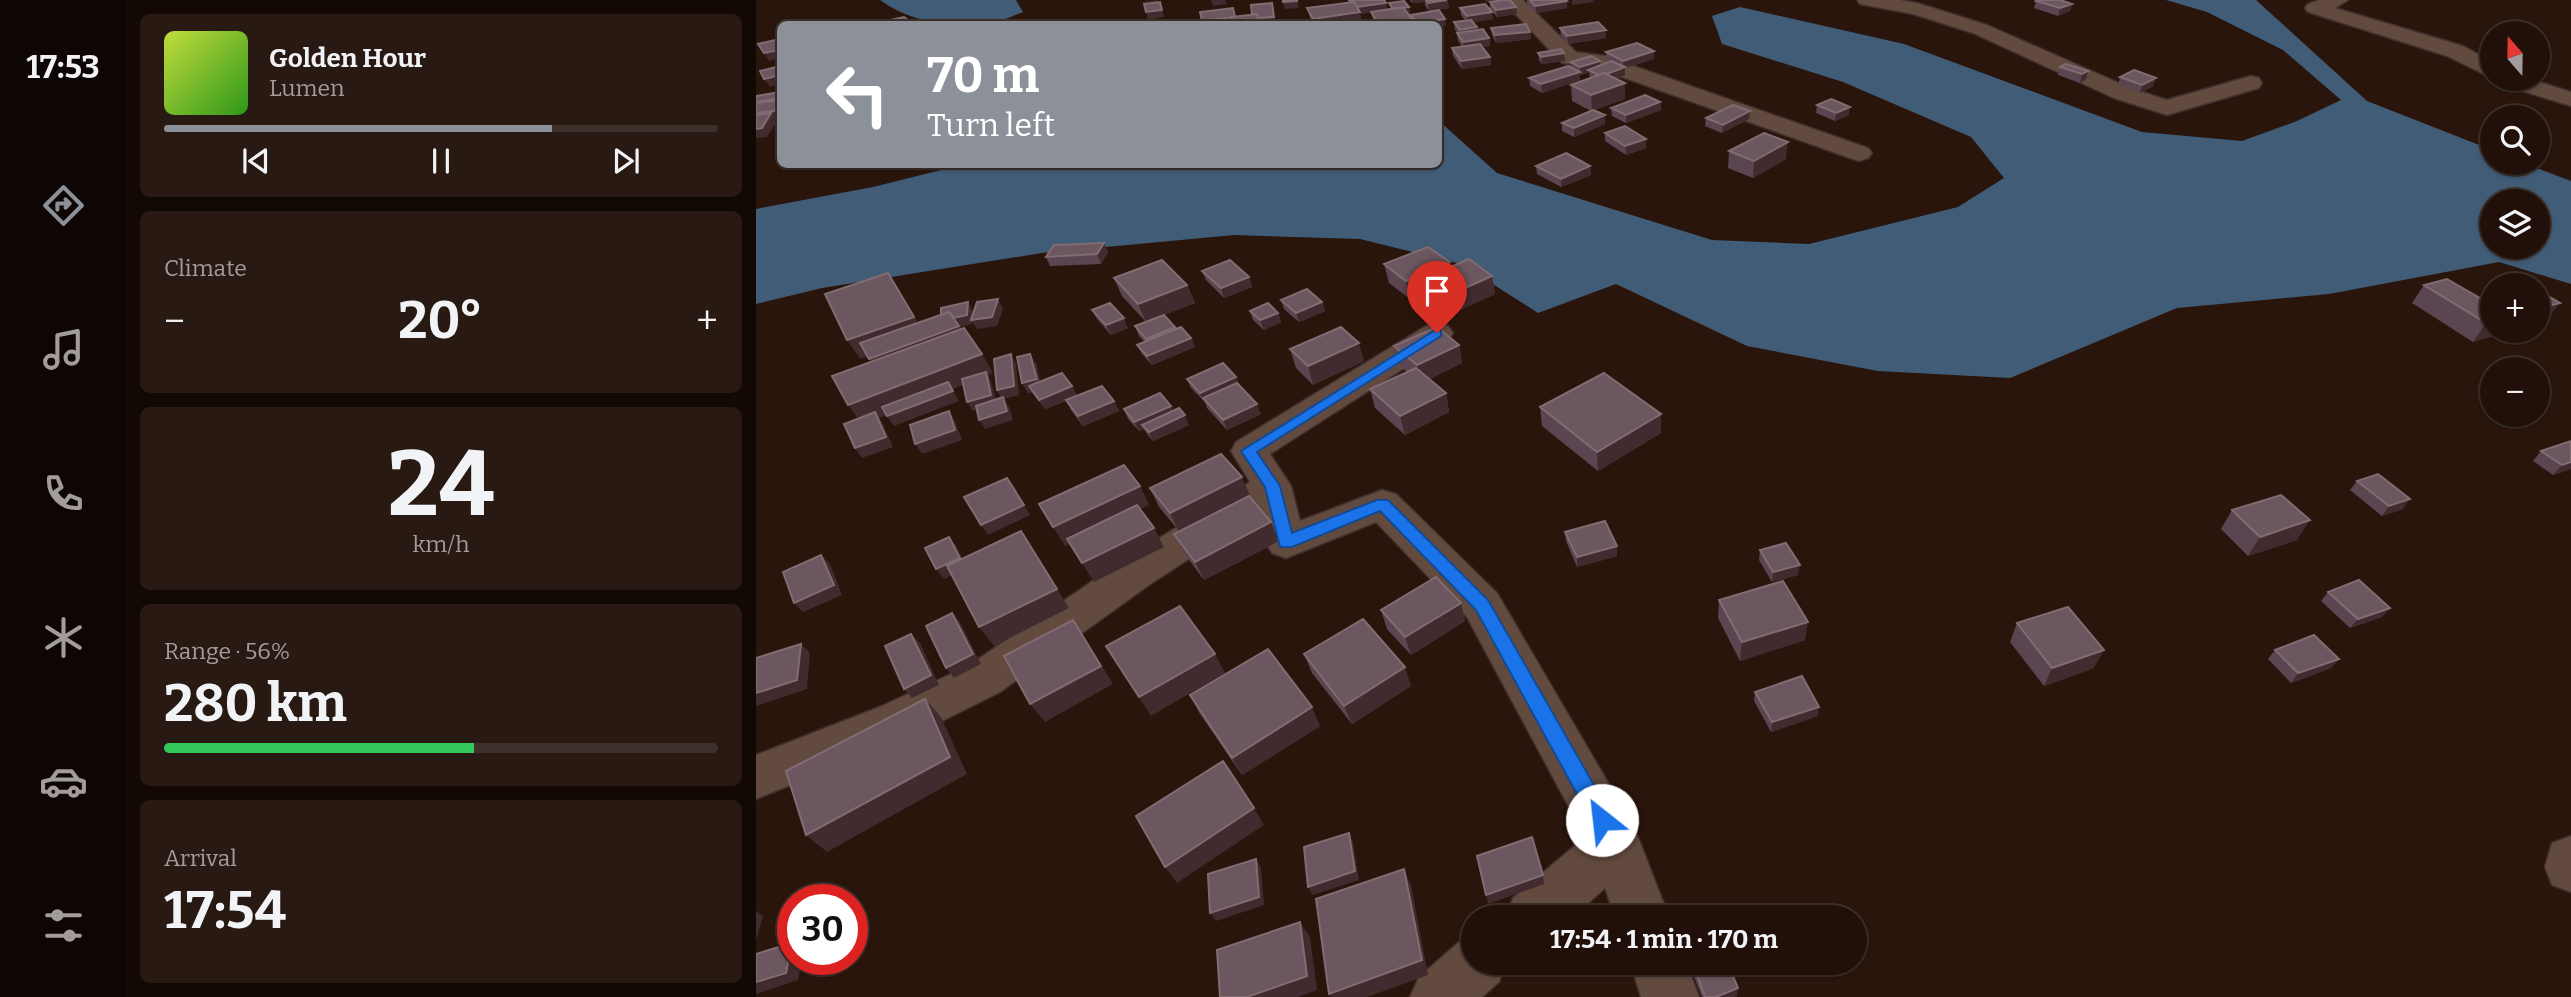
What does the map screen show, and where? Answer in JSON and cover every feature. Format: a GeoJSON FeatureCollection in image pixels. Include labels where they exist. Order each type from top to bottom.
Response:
{"type":"FeatureCollection","features":[{"type":"Feature","properties":{"kind":"street"},"geometry":{"type":"LineString","coordinates":[[1512,0],[1570,58],[1597,61],[1859,153]]}},
{"type":"Feature","properties":{"kind":"street"},"geometry":{"type":"LineString","coordinates":[[1867,0],[1917,9],[1980,29],[2122,93],[2167,108],[2251,83]]}},
{"type":"Feature","properties":{"kind":"street"},"geometry":{"type":"LineString","coordinates":[[2338,0],[2315,8],[2455,51],[2480,65]]}},
{"type":"Feature","properties":{"kind":"street"},"geometry":{"type":"LineString","coordinates":[[2546,91],[2571,99]]}},
{"type":"Feature","properties":{"kind":"street"},"geometry":{"type":"LineString","coordinates":[[1437,333],[1249,451],[1272,486],[1286,542],[1382,504],[1482,605],[1616,844],[1638,905]]}},
{"type":"Feature","properties":{"kind":"street"},"geometry":{"type":"LineString","coordinates":[[756,777],[899,720],[984,679],[1134,574],[1272,486]]}},
{"type":"Feature","properties":{"kind":"street"},"geometry":{"type":"LineString","coordinates":[[1546,905],[1616,844]]}},
{"type":"Feature","properties":{"kind":"street"},"geometry":{"type":"LineString","coordinates":[[2571,862],[2571,867]]}},
{"type":"Feature","properties":{"kind":"street"},"geometry":{"type":"LineString","coordinates":[[1439,997],[1464,975]]}},
{"type":"Feature","properties":{"kind":"street"},"geometry":{"type":"LineString","coordinates":[[1662,975],[1670,997]]}},
{"type":"Feature","properties":{"kind":"water"},"geometry":{"type":"Polygon","coordinates":[[[880,0],[1016,0],[1023,12],[1000,21],[928,21],[880,0]]]}},
{"type":"Feature","properties":{"kind":"water"},"geometry":{"type":"Polygon","coordinates":[[[2166,0],[2256,0],[2367,101],[2480,145],[2480,175],[2550,173],[2571,181],[2571,284],[2550,278],[2550,273],[2535,273],[2499,262],[2329,294],[2177,308],[2010,378],[1878,371],[1747,346],[1616,284],[1538,313],[1461,264],[1360,239],[1234,235],[1042,253],[822,288],[756,304],[756,209],[873,187],[949,168],[1442,168],[1442,124],[1497,173],[1712,240],[1809,244],[1958,207],[2004,178],[1971,137],[1843,82],[1722,44],[1712,16],[1740,7],[1904,44],[2142,132],[2242,141],[2297,121],[2341,100],[2283,50],[2207,12],[2166,0]]]}},
{"type":"Feature","properties":{"kind":"building"},"geometry":{"type":"Polygon","coordinates":[[[1349,0],[1384,0],[1386,3],[1357,7],[1349,0]]]}},
{"type":"Feature","properties":{"kind":"building"},"geometry":{"type":"Polygon","coordinates":[[[1426,0],[1447,0],[1428,3],[1426,0]]]}},
{"type":"Feature","properties":{"kind":"building"},"geometry":{"type":"Polygon","coordinates":[[[1510,0],[1516,7],[1496,10],[1490,2],[1510,0]]]}},
{"type":"Feature","properties":{"kind":"building"},"geometry":{"type":"Polygon","coordinates":[[[1530,0],[1566,0],[1567,1],[1535,6],[1530,0]]]}},
{"type":"Feature","properties":{"kind":"building"},"geometry":{"type":"Polygon","coordinates":[[[2060,0],[2072,4],[2060,8],[2036,1],[2060,0]]]}},
{"type":"Feature","properties":{"kind":"building"},"geometry":{"type":"Polygon","coordinates":[[[1404,1],[1409,7],[1393,9],[1389,3],[1404,1]]]}},
{"type":"Feature","properties":{"kind":"building"},"geometry":{"type":"Polygon","coordinates":[[[1160,2],[1162,10],[1146,12],[1144,4],[1160,2]]]}},
{"type":"Feature","properties":{"kind":"building"},"geometry":{"type":"Polygon","coordinates":[[[1354,2],[1360,12],[1313,19],[1307,8],[1354,2]]]}},
{"type":"Feature","properties":{"kind":"building"},"geometry":{"type":"Polygon","coordinates":[[[1272,3],[1274,17],[1258,18],[1257,14],[1252,14],[1251,5],[1272,3]]]}},
{"type":"Feature","properties":{"kind":"building"},"geometry":{"type":"Polygon","coordinates":[[[1485,4],[1492,12],[1467,16],[1460,8],[1485,4]]]}},
{"type":"Feature","properties":{"kind":"building"},"geometry":{"type":"Polygon","coordinates":[[[1403,7],[1413,21],[1377,21],[1371,12],[1403,7]]]}},
{"type":"Feature","properties":{"kind":"building"},"geometry":{"type":"Polygon","coordinates":[[[1233,8],[1235,17],[1202,21],[1200,12],[1233,8]]]}},
{"type":"Feature","properties":{"kind":"building"},"geometry":{"type":"Polygon","coordinates":[[[1439,10],[1445,19],[1416,21],[1411,15],[1439,10]]]}},
{"type":"Feature","properties":{"kind":"building"},"geometry":{"type":"Polygon","coordinates":[[[1257,14],[1258,21],[1232,21],[1231,17],[1257,14]]]}},
{"type":"Feature","properties":{"kind":"building"},"geometry":{"type":"Polygon","coordinates":[[[904,17],[909,21],[886,21],[904,17]]]}},
{"type":"Feature","properties":{"kind":"building"},"geometry":{"type":"Polygon","coordinates":[[[1471,20],[1477,27],[1460,30],[1454,22],[1471,20]]]}},
{"type":"Feature","properties":{"kind":"building"},"geometry":{"type":"Polygon","coordinates":[[[1598,22],[1606,30],[1567,36],[1560,28],[1598,22]]]}},
{"type":"Feature","properties":{"kind":"building"},"geometry":{"type":"Polygon","coordinates":[[[1526,24],[1530,32],[1495,35],[1491,28],[1526,24]]]}},
{"type":"Feature","properties":{"kind":"building"},"geometry":{"type":"Polygon","coordinates":[[[1483,29],[1489,38],[1463,42],[1457,33],[1483,29]]]}},
{"type":"Feature","properties":{"kind":"building"},"geometry":{"type":"Polygon","coordinates":[[[777,40],[777,51],[764,53],[758,44],[777,40]]]}},
{"type":"Feature","properties":{"kind":"building"},"geometry":{"type":"Polygon","coordinates":[[[1637,43],[1654,51],[1623,61],[1606,52],[1637,43]]]}},
{"type":"Feature","properties":{"kind":"building"},"geometry":{"type":"Polygon","coordinates":[[[1480,44],[1490,57],[1461,61],[1452,48],[1480,44]]]}},
{"type":"Feature","properties":{"kind":"building"},"geometry":{"type":"Polygon","coordinates":[[[1561,49],[1564,53],[1541,57],[1538,53],[1561,49]]]}},
{"type":"Feature","properties":{"kind":"building"},"geometry":{"type":"Polygon","coordinates":[[[1591,56],[1600,61],[1580,67],[1571,62],[1591,56]]]}},
{"type":"Feature","properties":{"kind":"building"},"geometry":{"type":"Polygon","coordinates":[[[1611,61],[1625,67],[1599,75],[1588,70],[1611,61]]]}},
{"type":"Feature","properties":{"kind":"building"},"geometry":{"type":"Polygon","coordinates":[[[2066,64],[2088,71],[2082,74],[2060,67],[2066,64]]]}},
{"type":"Feature","properties":{"kind":"building"},"geometry":{"type":"Polygon","coordinates":[[[1568,66],[1580,72],[1541,84],[1529,78],[1568,66]]]}},
{"type":"Feature","properties":{"kind":"building"},"geometry":{"type":"Polygon","coordinates":[[[777,67],[777,76],[764,79],[760,71],[777,67]]]}},
{"type":"Feature","properties":{"kind":"building"},"geometry":{"type":"Polygon","coordinates":[[[2134,70],[2156,78],[2142,85],[2120,77],[2134,70]]]}},
{"type":"Feature","properties":{"kind":"building"},"geometry":{"type":"Polygon","coordinates":[[[1604,73],[1625,83],[1591,95],[1571,85],[1604,73]]]}},
{"type":"Feature","properties":{"kind":"building"},"geometry":{"type":"Polygon","coordinates":[[[777,92],[777,98],[756,102],[756,96],[777,92]]]}},
{"type":"Feature","properties":{"kind":"building"},"geometry":{"type":"Polygon","coordinates":[[[1645,95],[1660,102],[1626,115],[1611,108],[1645,95]]]}},
{"type":"Feature","properties":{"kind":"building"},"geometry":{"type":"Polygon","coordinates":[[[1831,99],[1850,107],[1836,113],[1817,105],[1831,99]]]}},
{"type":"Feature","properties":{"kind":"building"},"geometry":{"type":"Polygon","coordinates":[[[777,100],[774,111],[756,113],[756,103],[777,100]]]}},
{"type":"Feature","properties":{"kind":"building"},"geometry":{"type":"Polygon","coordinates":[[[1733,105],[1750,111],[1723,125],[1706,118],[1733,105]]]}},
{"type":"Feature","properties":{"kind":"building"},"geometry":{"type":"Polygon","coordinates":[[[1593,110],[1605,115],[1574,128],[1562,123],[1593,110]]]}},
{"type":"Feature","properties":{"kind":"building"},"geometry":{"type":"Polygon","coordinates":[[[771,113],[762,128],[756,129],[756,115],[771,113]]]}},
{"type":"Feature","properties":{"kind":"building"},"geometry":{"type":"Polygon","coordinates":[[[1625,126],[1646,139],[1625,146],[1605,133],[1625,126]]]}},
{"type":"Feature","properties":{"kind":"building"},"geometry":{"type":"Polygon","coordinates":[[[1764,133],[1788,142],[1754,161],[1729,151],[1764,133]]]}},
{"type":"Feature","properties":{"kind":"building"},"geometry":{"type":"Polygon","coordinates":[[[1566,153],[1590,166],[1561,179],[1536,166],[1566,153]]]}},
{"type":"Feature","properties":{"kind":"building"},"geometry":{"type":"Polygon","coordinates":[[[1104,243],[1097,254],[1046,257],[1054,245],[1104,243]]]}},
{"type":"Feature","properties":{"kind":"building"},"geometry":{"type":"Polygon","coordinates":[[[1428,247],[1450,262],[1406,281],[1384,264],[1428,247]]]}},
{"type":"Feature","properties":{"kind":"building"},"geometry":{"type":"Polygon","coordinates":[[[1469,259],[1492,276],[1438,300],[1416,282],[1469,259]]]}},
{"type":"Feature","properties":{"kind":"building"},"geometry":{"type":"Polygon","coordinates":[[[1162,260],[1187,285],[1138,304],[1114,278],[1162,260]]]}},
{"type":"Feature","properties":{"kind":"building"},"geometry":{"type":"Polygon","coordinates":[[[1230,260],[1249,277],[1221,288],[1202,271],[1230,260]]]}},
{"type":"Feature","properties":{"kind":"building"},"geometry":{"type":"Polygon","coordinates":[[[888,273],[914,317],[847,340],[825,294],[888,273]]]}},
{"type":"Feature","properties":{"kind":"building"},"geometry":{"type":"Polygon","coordinates":[[[2447,279],[2480,298],[2480,319],[2424,285],[2447,279]]]}},
{"type":"Feature","properties":{"kind":"building"},"geometry":{"type":"Polygon","coordinates":[[[1307,289],[1322,302],[1296,313],[1281,300],[1307,289]]]}},
{"type":"Feature","properties":{"kind":"building"},"geometry":{"type":"Polygon","coordinates":[[[2550,297],[2560,303],[2550,306],[2550,297]]]}},
{"type":"Feature","properties":{"kind":"building"},"geometry":{"type":"Polygon","coordinates":[[[998,299],[992,317],[971,320],[977,302],[998,299]]]}},
{"type":"Feature","properties":{"kind":"building"},"geometry":{"type":"Polygon","coordinates":[[[968,302],[967,315],[954,318],[949,312],[941,315],[941,308],[968,302]]]}},
{"type":"Feature","properties":{"kind":"building"},"geometry":{"type":"Polygon","coordinates":[[[1110,303],[1124,318],[1106,325],[1092,310],[1110,303]]]}},
{"type":"Feature","properties":{"kind":"building"},"geometry":{"type":"Polygon","coordinates":[[[1268,303],[1278,313],[1260,320],[1250,311],[1268,303]]]}},
{"type":"Feature","properties":{"kind":"building"},"geometry":{"type":"Polygon","coordinates":[[[949,312],[959,326],[869,359],[860,343],[949,312]]]}},
{"type":"Feature","properties":{"kind":"building"},"geometry":{"type":"Polygon","coordinates":[[[1164,315],[1175,327],[1146,339],[1135,326],[1164,315]]]}},
{"type":"Feature","properties":{"kind":"building"},"geometry":{"type":"Polygon","coordinates":[[[1181,327],[1191,338],[1147,356],[1137,345],[1181,327]]]}},
{"type":"Feature","properties":{"kind":"building"},"geometry":{"type":"Polygon","coordinates":[[[1341,327],[1359,343],[1308,366],[1290,349],[1341,327]]]}},
{"type":"Feature","properties":{"kind":"building"},"geometry":{"type":"Polygon","coordinates":[[[1437,327],[1459,345],[1417,365],[1394,346],[1437,327]]]}},
{"type":"Feature","properties":{"kind":"building"},"geometry":{"type":"Polygon","coordinates":[[[964,328],[982,354],[848,405],[832,376],[964,328]]]}},
{"type":"Feature","properties":{"kind":"building"},"geometry":{"type":"Polygon","coordinates":[[[1011,354],[1014,386],[997,390],[994,359],[1011,354]]]}},
{"type":"Feature","properties":{"kind":"building"},"geometry":{"type":"Polygon","coordinates":[[[1030,354],[1037,379],[1022,383],[1017,357],[1030,354]]]}},
{"type":"Feature","properties":{"kind":"building"},"geometry":{"type":"Polygon","coordinates":[[[1223,363],[1236,377],[1200,393],[1187,379],[1223,363]]]}},
{"type":"Feature","properties":{"kind":"building"},"geometry":{"type":"Polygon","coordinates":[[[1416,368],[1446,393],[1400,416],[1370,389],[1416,368]]]}},
{"type":"Feature","properties":{"kind":"building"},"geometry":{"type":"Polygon","coordinates":[[[986,372],[991,395],[967,402],[962,379],[986,372]]]}},
{"type":"Feature","properties":{"kind":"building"},"geometry":{"type":"Polygon","coordinates":[[[1062,373],[1072,386],[1039,400],[1029,386],[1062,373]]]}},
{"type":"Feature","properties":{"kind":"building"},"geometry":{"type":"Polygon","coordinates":[[[1604,373],[1661,414],[1597,452],[1540,407],[1604,373]]]}},
{"type":"Feature","properties":{"kind":"building"},"geometry":{"type":"Polygon","coordinates":[[[948,382],[953,391],[887,416],[882,407],[948,382]]]}},
{"type":"Feature","properties":{"kind":"building"},"geometry":{"type":"Polygon","coordinates":[[[1237,383],[1257,404],[1223,420],[1203,398],[1237,383]]]}},
{"type":"Feature","properties":{"kind":"building"},"geometry":{"type":"Polygon","coordinates":[[[1102,386],[1114,401],[1078,416],[1066,400],[1102,386]]]}},
{"type":"Feature","properties":{"kind":"building"},"geometry":{"type":"Polygon","coordinates":[[[1160,393],[1171,406],[1134,422],[1124,409],[1160,393]]]}},
{"type":"Feature","properties":{"kind":"building"},"geometry":{"type":"Polygon","coordinates":[[[1003,397],[1007,411],[979,420],[976,406],[1003,397]]]}},
{"type":"Feature","properties":{"kind":"building"},"geometry":{"type":"Polygon","coordinates":[[[1179,408],[1185,415],[1149,432],[1142,425],[1179,408]]]}},
{"type":"Feature","properties":{"kind":"building"},"geometry":{"type":"Polygon","coordinates":[[[949,411],[955,430],[915,444],[910,425],[949,411]]]}},
{"type":"Feature","properties":{"kind":"building"},"geometry":{"type":"Polygon","coordinates":[[[875,412],[886,437],[855,448],[844,424],[875,412]]]}},
{"type":"Feature","properties":{"kind":"building"},"geometry":{"type":"Polygon","coordinates":[[[2571,441],[2571,462],[2562,465],[2541,451],[2571,441]]]}},
{"type":"Feature","properties":{"kind":"building"},"geometry":{"type":"Polygon","coordinates":[[[1221,454],[1242,477],[1170,513],[1150,488],[1221,454]]]}},
{"type":"Feature","properties":{"kind":"building"},"geometry":{"type":"Polygon","coordinates":[[[1124,465],[1140,486],[1053,527],[1039,504],[1124,465]]]}},
{"type":"Feature","properties":{"kind":"building"},"geometry":{"type":"Polygon","coordinates":[[[2378,474],[2410,499],[2389,506],[2357,481],[2378,474]]]}},
{"type":"Feature","properties":{"kind":"building"},"geometry":{"type":"Polygon","coordinates":[[[1007,478],[1024,505],[981,525],[964,497],[1007,478]]]}},
{"type":"Feature","properties":{"kind":"building"},"geometry":{"type":"Polygon","coordinates":[[[2281,495],[2310,520],[2260,537],[2232,510],[2281,495]]]}},
{"type":"Feature","properties":{"kind":"building"},"geometry":{"type":"Polygon","coordinates":[[[1249,496],[1271,522],[1195,562],[1174,534],[1249,496]]]}},
{"type":"Feature","properties":{"kind":"building"},"geometry":{"type":"Polygon","coordinates":[[[1137,505],[1154,528],[1082,563],[1067,539],[1137,505]]]}},
{"type":"Feature","properties":{"kind":"building"},"geometry":{"type":"Polygon","coordinates":[[[1605,521],[1617,546],[1577,557],[1565,532],[1605,521]]]}},
{"type":"Feature","properties":{"kind":"building"},"geometry":{"type":"Polygon","coordinates":[[[1021,531],[1057,589],[979,627],[947,566],[1021,531]]]}},
{"type":"Feature","properties":{"kind":"building"},"geometry":{"type":"Polygon","coordinates":[[[949,537],[960,558],[936,569],[925,548],[949,537]]]}},
{"type":"Feature","properties":{"kind":"building"},"geometry":{"type":"Polygon","coordinates":[[[1786,543],[1800,565],[1773,572],[1760,550],[1786,543]]]}},
{"type":"Feature","properties":{"kind":"building"},"geometry":{"type":"Polygon","coordinates":[[[821,555],[834,585],[794,603],[783,572],[821,555]]]}},
{"type":"Feature","properties":{"kind":"building"},"geometry":{"type":"Polygon","coordinates":[[[1436,577],[1461,603],[1405,637],[1381,610],[1436,577]]]}},
{"type":"Feature","properties":{"kind":"building"},"geometry":{"type":"Polygon","coordinates":[[[2359,580],[2390,608],[2358,619],[2328,592],[2359,580]]]}},
{"type":"Feature","properties":{"kind":"building"},"geometry":{"type":"Polygon","coordinates":[[[1783,581],[1808,622],[1742,642],[1719,600],[1783,581]]]}},
{"type":"Feature","properties":{"kind":"building"},"geometry":{"type":"Polygon","coordinates":[[[1180,606],[1215,654],[1139,697],[1106,646],[1180,606]]]}},
{"type":"Feature","properties":{"kind":"building"},"geometry":{"type":"Polygon","coordinates":[[[2068,607],[2104,650],[2052,668],[2017,623],[2068,607]]]}},
{"type":"Feature","properties":{"kind":"building"},"geometry":{"type":"Polygon","coordinates":[[[952,613],[973,654],[946,668],[926,626],[952,613]]]}},
{"type":"Feature","properties":{"kind":"building"},"geometry":{"type":"Polygon","coordinates":[[[1363,619],[1405,667],[1344,706],[1304,654],[1363,619]]]}},
{"type":"Feature","properties":{"kind":"building"},"geometry":{"type":"Polygon","coordinates":[[[1073,620],[1101,666],[1030,704],[1004,656],[1073,620]]]}},
{"type":"Feature","properties":{"kind":"building"},"geometry":{"type":"Polygon","coordinates":[[[911,634],[931,675],[904,689],[885,646],[911,634]]]}},
{"type":"Feature","properties":{"kind":"building"},"geometry":{"type":"Polygon","coordinates":[[[2314,635],[2339,659],[2298,673],[2275,650],[2314,635]]]}},
{"type":"Feature","properties":{"kind":"building"},"geometry":{"type":"Polygon","coordinates":[[[801,644],[797,680],[756,693],[756,658],[801,644]]]}},
{"type":"Feature","properties":{"kind":"building"},"geometry":{"type":"Polygon","coordinates":[[[1268,649],[1312,707],[1232,758],[1190,695],[1268,649]]]}},
{"type":"Feature","properties":{"kind":"building"},"geometry":{"type":"Polygon","coordinates":[[[1802,676],[1819,707],[1772,722],[1755,692],[1802,676]]]}},
{"type":"Feature","properties":{"kind":"building"},"geometry":{"type":"Polygon","coordinates":[[[925,699],[950,757],[806,835],[786,771],[925,699]]]}},
{"type":"Feature","properties":{"kind":"building"},"geometry":{"type":"Polygon","coordinates":[[[1223,761],[1254,808],[1165,867],[1136,816],[1223,761]]]}},
{"type":"Feature","properties":{"kind":"building"},"geometry":{"type":"Polygon","coordinates":[[[1349,833],[1355,871],[1308,887],[1304,847],[1349,833]]]}},
{"type":"Feature","properties":{"kind":"building"},"geometry":{"type":"Polygon","coordinates":[[[1532,837],[1543,875],[1486,895],[1477,856],[1532,837]]]}},
{"type":"Feature","properties":{"kind":"building"},"geometry":{"type":"Polygon","coordinates":[[[1256,859],[1259,897],[1210,913],[1208,874],[1256,859]]]}},
{"type":"Feature","properties":{"kind":"building"},"geometry":{"type":"Polygon","coordinates":[[[1404,869],[1422,960],[1329,994],[1316,899],[1404,869]]]}},
{"type":"Feature","properties":{"kind":"building"},"geometry":{"type":"Polygon","coordinates":[[[1300,922],[1307,976],[1247,997],[1220,997],[1217,950],[1300,922]]]}},
{"type":"Feature","properties":{"kind":"building"},"geometry":{"type":"Polygon","coordinates":[[[777,948],[777,975],[779,975],[756,982],[756,954],[777,948]]]}},
{"type":"Feature","properties":{"kind":"building"},"geometry":{"type":"Polygon","coordinates":[[[1697,975],[1732,975],[1738,988],[1716,997],[1705,997],[1697,975]]]}},
{"type":"Feature","properties":{"kind":"route"},"geometry":{"type":"LineString","coordinates":[[1437,333],[1249,451],[1272,486],[1286,542],[1382,504],[1482,605],[1602,820]]}}]}
